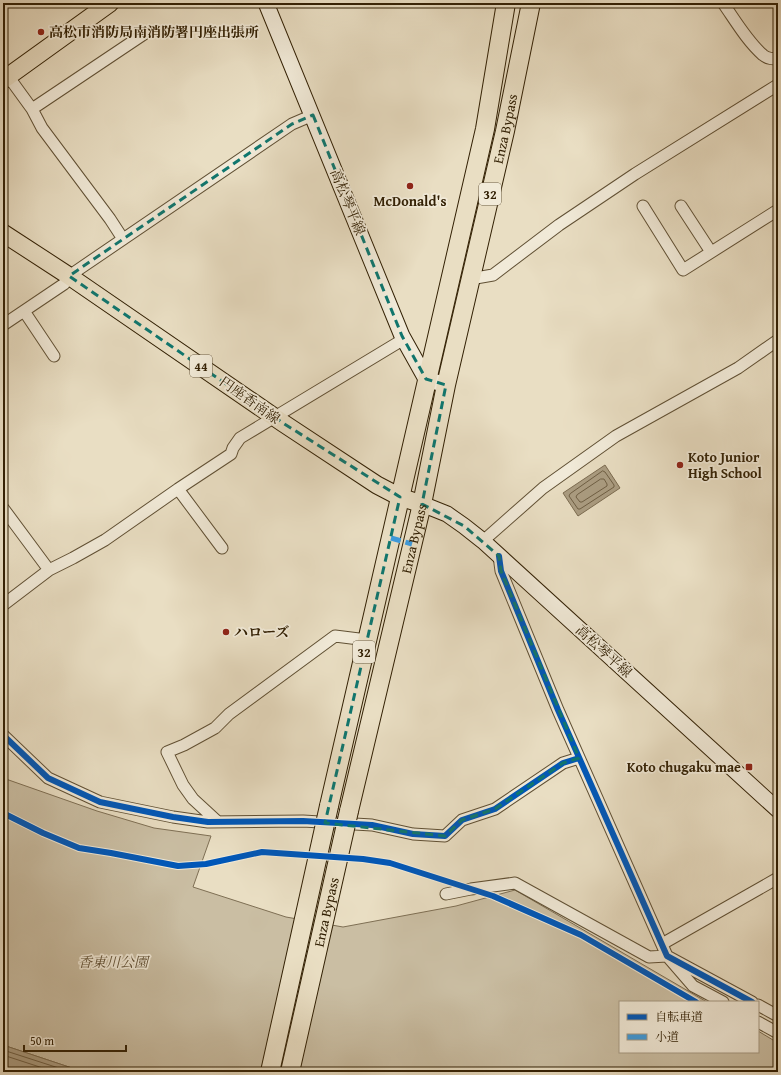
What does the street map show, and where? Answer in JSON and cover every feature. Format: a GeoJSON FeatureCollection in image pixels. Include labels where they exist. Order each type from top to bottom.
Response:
{"type":"FeatureCollection","features":[{"type":"Feature","properties":{"kind":"highway","name":"Enza Bypass"},"geometry":{"type":"LineString","coordinates":[[270,1072],[426,379],[485,129],[506,3]]}},
{"type":"Feature","properties":{"kind":"highway","name":"Enza Bypass"},"geometry":{"type":"LineString","coordinates":[[290,1072],[348,811],[422,504],[446,385],[505,132],[531,3]]}},
{"type":"Feature","properties":{"kind":"main road"},"geometry":{"type":"LineString","coordinates":[[6,78],[110,3]]}},
{"type":"Feature","properties":{"kind":"main road","name":"高松琴平線"},"geometry":{"type":"LineString","coordinates":[[266,3],[404,339],[426,379]]}},
{"type":"Feature","properties":{"kind":"main road","name":"円座香南線"},"geometry":{"type":"LineString","coordinates":[[3,233],[69,276],[276,418],[377,485],[400,497],[422,504]]}},
{"type":"Feature","properties":{"kind":"main road"},"geometry":{"type":"LineString","coordinates":[[426,379],[446,385]]}},
{"type":"Feature","properties":{"kind":"main road","name":"高松琴平線"},"geometry":{"type":"LineString","coordinates":[[422,504],[447,514],[483,541],[778,810]]}},
{"type":"Feature","properties":{"kind":"street"},"geometry":{"type":"LineString","coordinates":[[723,3],[747,37],[764,55],[770,59],[778,59]]}},
{"type":"Feature","properties":{"kind":"street"},"geometry":{"type":"LineString","coordinates":[[32,109],[144,34]]}},
{"type":"Feature","properties":{"kind":"street"},"geometry":{"type":"LineString","coordinates":[[6,78],[32,109],[42,128],[110,219],[122,239]]}},
{"type":"Feature","properties":{"kind":"street"},"geometry":{"type":"LineString","coordinates":[[470,279],[493,275],[560,225],[635,174],[777,84]]}},
{"type":"Feature","properties":{"kind":"street"},"geometry":{"type":"LineString","coordinates":[[3,325],[64,284],[69,276],[122,239],[292,124],[313,115]]}},
{"type":"Feature","properties":{"kind":"street"},"geometry":{"type":"LineString","coordinates":[[643,206],[683,270],[778,210]]}},
{"type":"Feature","properties":{"kind":"street"},"geometry":{"type":"LineString","coordinates":[[681,206],[711,252]]}},
{"type":"Feature","properties":{"kind":"street"},"geometry":{"type":"LineString","coordinates":[[24,311],[54,356]]}},
{"type":"Feature","properties":{"kind":"street"},"geometry":{"type":"LineString","coordinates":[[3,605],[49,570],[105,540],[231,454],[240,438],[276,418],[404,339]]}},
{"type":"Feature","properties":{"kind":"street"},"geometry":{"type":"LineString","coordinates":[[483,541],[543,488],[616,436],[738,368],[778,340]]}},
{"type":"Feature","properties":{"kind":"street"},"geometry":{"type":"LineString","coordinates":[[178,489],[222,548]]}},
{"type":"Feature","properties":{"kind":"street"},"geometry":{"type":"LineString","coordinates":[[3,508],[49,570]]}},
{"type":"Feature","properties":{"kind":"street"},"geometry":{"type":"LineString","coordinates":[[499,556],[502,571],[558,710],[667,956],[693,986],[721,1001]]}},
{"type":"Feature","properties":{"kind":"street"},"geometry":{"type":"LineString","coordinates":[[218,822],[193,799],[183,785],[167,752],[184,745],[215,728],[229,714],[335,636],[367,640]]}},
{"type":"Feature","properties":{"kind":"street"},"geometry":{"type":"LineString","coordinates":[[3,734],[48,778],[100,802],[174,817],[218,822],[303,821],[372,825],[413,834],[445,836],[462,820],[495,809],[563,763],[579,758]]}},
{"type":"Feature","properties":{"kind":"street"},"geometry":{"type":"LineString","coordinates":[[662,944],[778,878]]}},
{"type":"Feature","properties":{"kind":"street"},"geometry":{"type":"LineString","coordinates":[[446,894],[515,883],[649,957],[667,956],[750,1001]]}},
{"type":"Feature","properties":{"kind":"street"},"geometry":{"type":"LineString","coordinates":[[759,1006],[778,1016]]}},
{"type":"Feature","properties":{"kind":"street"},"geometry":{"type":"LineString","coordinates":[[759,1023],[778,1033]]}},
{"type":"Feature","properties":{"kind":"highlighted area"},"geometry":{"type":"Polygon","coordinates":[[[313,115],[402,336],[426,379],[446,385],[422,504],[464,526],[499,556],[501,571],[579,758],[563,763],[495,809],[462,820],[445,836],[325,823],[400,497],[283,423],[69,276],[292,124],[313,115]]]}},
{"type":"Feature","properties":{"kind":"green space","name":"香東川公園"},"geometry":{"type":"Polygon","coordinates":[[[3,778],[97,811],[154,828],[211,836],[193,887],[286,917],[343,927],[456,906],[515,890],[705,1001],[619,1001],[619,1053],[759,1053],[759,1032],[778,1043],[778,1072],[84,1072],[3,1045],[3,778]]]}},
{"type":"Feature","properties":{"kind":"water"},"geometry":{"type":"Polygon","coordinates":[[[605,465],[620,488],[578,516],[563,493],[605,465]]]}},
{"type":"Feature","properties":{"kind":"water"},"geometry":{"type":"Polygon","coordinates":[[[3,1045],[84,1072],[3,1072],[3,1045]]]}},
{"type":"Feature","properties":{"kind":"marked path"},"geometry":{"type":"LineString","coordinates":[[391,538],[412,544]]}},
{"type":"Feature","properties":{"kind":"cycle path"},"geometry":{"type":"LineString","coordinates":[[499,556],[501,571],[558,710],[667,956],[750,1001]]}},
{"type":"Feature","properties":{"kind":"cycle path"},"geometry":{"type":"LineString","coordinates":[[3,735],[48,778],[100,802],[173,817],[208,822],[303,821],[372,825],[413,834],[445,836],[462,820],[495,809],[563,763],[579,758]]}},
{"type":"Feature","properties":{"kind":"cycle path"},"geometry":{"type":"LineString","coordinates":[[3,813],[43,833],[79,848],[178,866],[206,864],[262,852],[363,859],[390,863],[493,896],[581,935],[694,1001]]}},
{"type":"Feature","properties":{"kind":"place","name":"高松市消防局南消防署円座出張所"},"geometry":{"type":"Point","coordinates":[41,32]}},
{"type":"Feature","properties":{"kind":"place","name":"McDonald's"},"geometry":{"type":"Point","coordinates":[410,186]}},
{"type":"Feature","properties":{"kind":"place","name":"Koto Junior High School"},"geometry":{"type":"Point","coordinates":[680,465]}},
{"type":"Feature","properties":{"kind":"place","name":"ハローズ"},"geometry":{"type":"Point","coordinates":[226,632]}},
{"type":"Feature","properties":{"kind":"place","name":"Koto chugaku mae"},"geometry":{"type":"Point","coordinates":[749,767]}}]}
